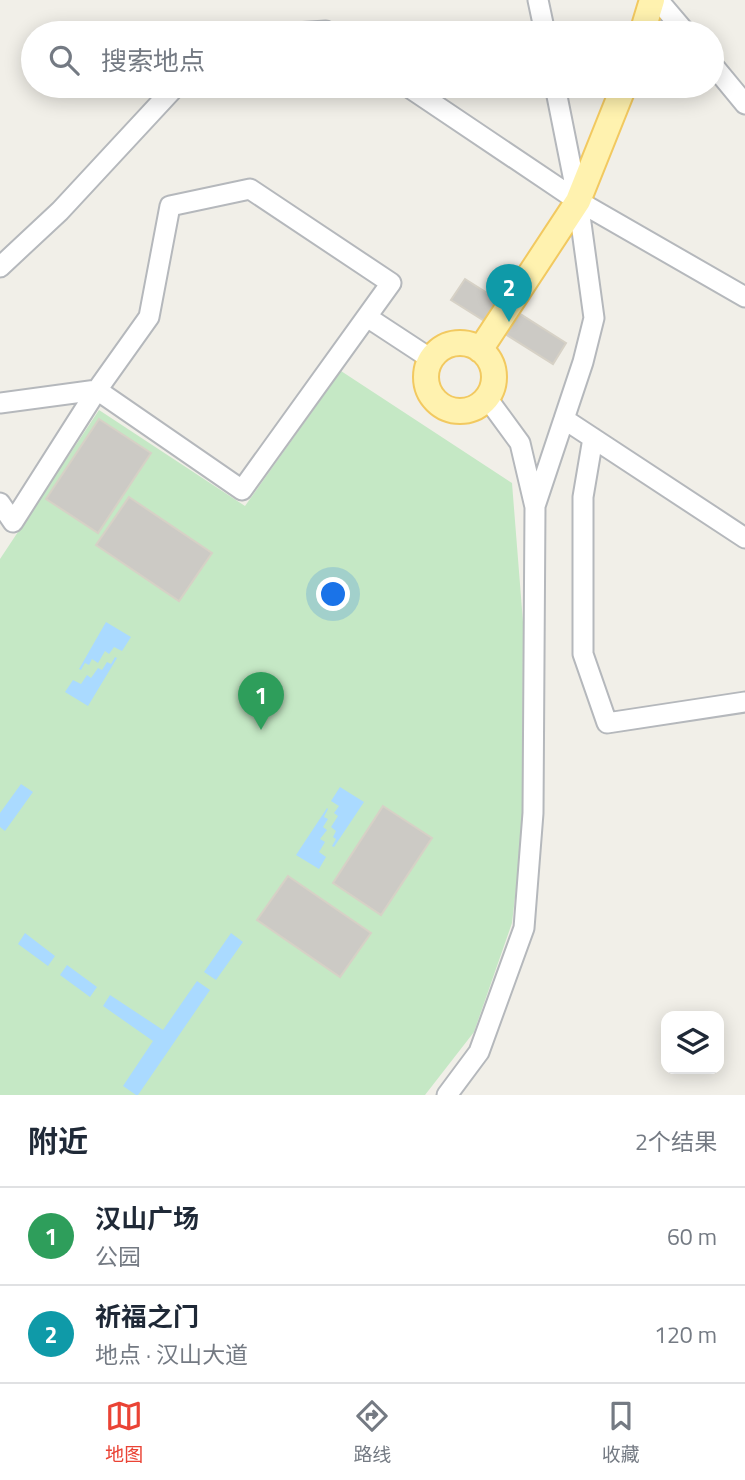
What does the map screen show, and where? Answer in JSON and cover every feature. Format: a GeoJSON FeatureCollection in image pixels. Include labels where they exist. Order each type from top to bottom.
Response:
{"type":"FeatureCollection","features":[{"type":"Feature","properties":{"kind":"main road"},"geometry":{"type":"LineString","coordinates":[[646,21],[652,0]]}},
{"type":"Feature","properties":{"kind":"main road"},"geometry":{"type":"LineString","coordinates":[[480,350],[578,201],[619,98]]}},
{"type":"Feature","properties":{"kind":"main road"},"geometry":{"type":"LineString","coordinates":[[453,344],[475,346],[491,362],[494,384],[482,403],[473,409],[451,410],[440,405],[427,387],[426,376],[431,359],[443,348],[453,344]]}},
{"type":"Feature","properties":{"kind":"street"},"geometry":{"type":"LineString","coordinates":[[538,0],[542,21]]}},
{"type":"Feature","properties":{"kind":"street"},"geometry":{"type":"LineString","coordinates":[[658,0],[676,21]]}},
{"type":"Feature","properties":{"kind":"street"},"geometry":{"type":"LineString","coordinates":[[724,79],[745,104]]}},
{"type":"Feature","properties":{"kind":"street"},"geometry":{"type":"LineString","coordinates":[[0,267],[60,211],[165,98]]}},
{"type":"Feature","properties":{"kind":"street"},"geometry":{"type":"LineString","coordinates":[[425,98],[578,201],[745,297]]}},
{"type":"Feature","properties":{"kind":"street"},"geometry":{"type":"LineString","coordinates":[[535,507],[583,362],[594,318],[578,201],[557,98]]}},
{"type":"Feature","properties":{"kind":"street"},"geometry":{"type":"LineString","coordinates":[[0,403],[97,390],[242,490],[391,283],[250,189],[170,206],[149,317],[97,390],[13,522],[0,503]]}},
{"type":"Feature","properties":{"kind":"street"},"geometry":{"type":"LineString","coordinates":[[367,317],[431,359]]}},
{"type":"Feature","properties":{"kind":"street"},"geometry":{"type":"LineString","coordinates":[[447,1095],[479,1052],[524,928],[533,813],[535,507],[520,443],[486,398]]}},
{"type":"Feature","properties":{"kind":"street"},"geometry":{"type":"LineString","coordinates":[[564,419],[745,538]]}},
{"type":"Feature","properties":{"kind":"street"},"geometry":{"type":"LineString","coordinates":[[593,438],[583,497],[583,654],[607,723],[745,702]]}},
{"type":"Feature","properties":{"kind":"green space"},"geometry":{"type":"Polygon","coordinates":[[[341,371],[512,483],[523,622],[522,838],[512,923],[474,1032],[425,1095],[0,1095],[0,559],[99,410],[245,506],[341,371]]]}},
{"type":"Feature","properties":{"kind":"water"},"geometry":{"type":"Polygon","coordinates":[[[106,622],[131,637],[122,651],[114,647],[109,654],[105,651],[98,663],[92,659],[89,665],[85,663],[81,670],[79,669],[106,622]]]}},
{"type":"Feature","properties":{"kind":"water"},"geometry":{"type":"Polygon","coordinates":[[[115,657],[117,658],[88,706],[65,692],[73,680],[81,684],[87,675],[91,678],[98,668],[102,670],[107,662],[111,664],[115,657]]]}},
{"type":"Feature","properties":{"kind":"water"},"geometry":{"type":"Polygon","coordinates":[[[21,784],[33,792],[5,831],[0,827],[0,813],[21,784]]]}},
{"type":"Feature","properties":{"kind":"water"},"geometry":{"type":"Polygon","coordinates":[[[340,787],[364,802],[334,847],[332,846],[336,839],[333,837],[336,831],[331,827],[338,816],[334,813],[339,806],[331,801],[340,787]]]}},
{"type":"Feature","properties":{"kind":"water"},"geometry":{"type":"Polygon","coordinates":[[[327,808],[324,817],[328,819],[323,827],[327,830],[320,839],[325,842],[319,852],[326,857],[319,869],[296,855],[327,808]]]}},
{"type":"Feature","properties":{"kind":"water"},"geometry":{"type":"Polygon","coordinates":[[[25,933],[55,956],[48,966],[18,944],[25,933]]]}},
{"type":"Feature","properties":{"kind":"water"},"geometry":{"type":"Polygon","coordinates":[[[231,933],[243,942],[216,980],[204,972],[231,933]]]}},
{"type":"Feature","properties":{"kind":"water"},"geometry":{"type":"Polygon","coordinates":[[[67,965],[97,987],[90,997],[60,975],[67,965]]]}},
{"type":"Feature","properties":{"kind":"water"},"geometry":{"type":"Polygon","coordinates":[[[197,981],[210,990],[136,1095],[123,1086],[153,1041],[103,1006],[110,995],[163,1030],[197,981]]]}},
{"type":"Feature","properties":{"kind":"building"},"geometry":{"type":"Polygon","coordinates":[[[465,279],[566,343],[553,364],[451,300],[465,279]]]}},
{"type":"Feature","properties":{"kind":"building"},"geometry":{"type":"Polygon","coordinates":[[[99,419],[151,453],[98,533],[46,499],[99,419]]]}},
{"type":"Feature","properties":{"kind":"building"},"geometry":{"type":"Polygon","coordinates":[[[129,497],[212,553],[179,601],[96,545],[129,497]]]}},
{"type":"Feature","properties":{"kind":"building"},"geometry":{"type":"Polygon","coordinates":[[[383,806],[432,838],[381,915],[333,883],[383,806]]]}},
{"type":"Feature","properties":{"kind":"building"},"geometry":{"type":"Polygon","coordinates":[[[288,876],[371,933],[340,977],[257,920],[288,876]]]}},
{"type":"Feature","properties":{"kind":"place","name":"祈福之门"},"geometry":{"type":"Point","coordinates":[509,322]}},
{"type":"Feature","properties":{"kind":"place","name":"汉山广场"},"geometry":{"type":"Point","coordinates":[261,730]}}]}
